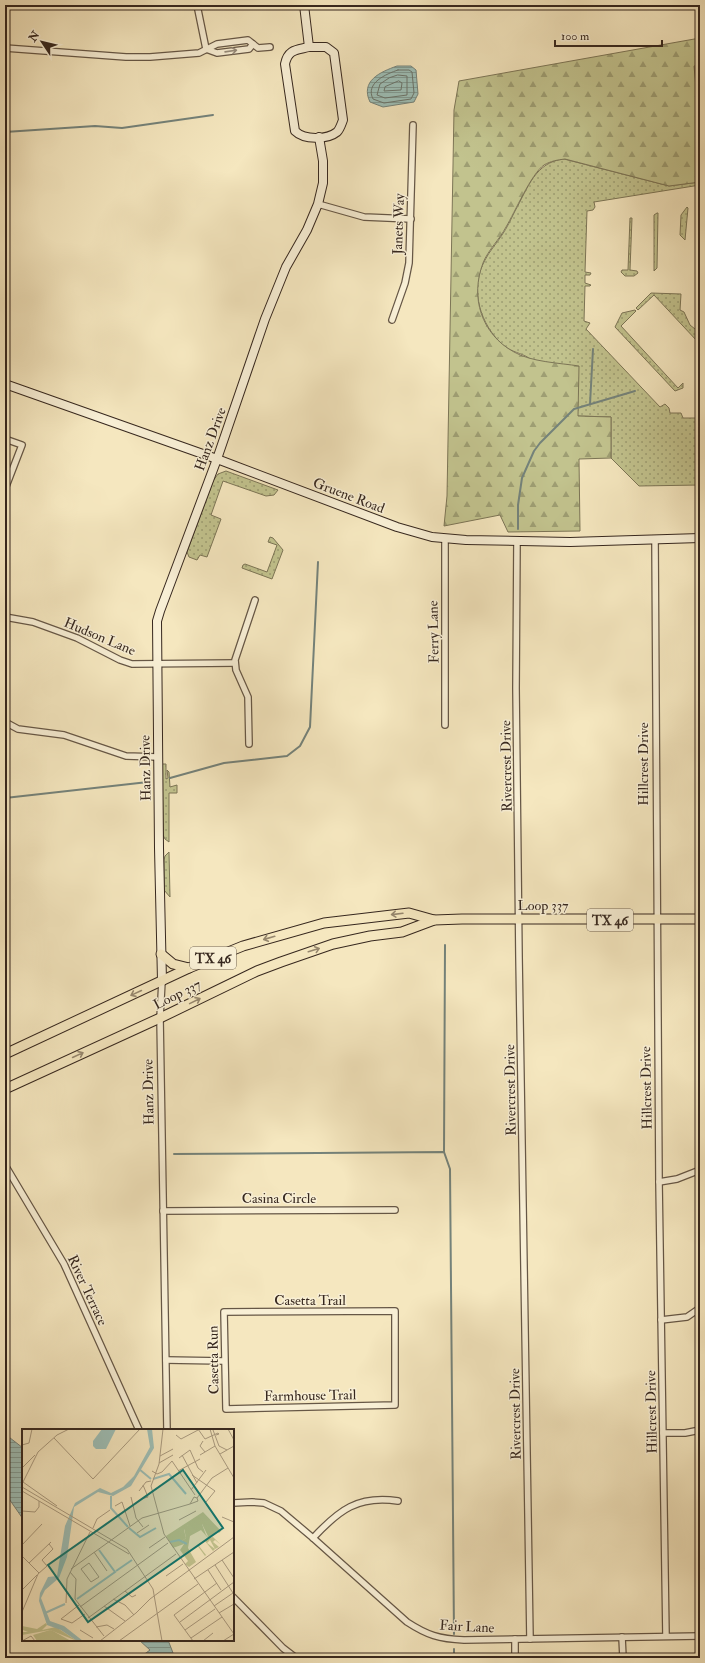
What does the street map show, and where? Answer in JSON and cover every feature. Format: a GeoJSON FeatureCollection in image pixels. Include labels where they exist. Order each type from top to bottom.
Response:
{"type":"FeatureCollection","features":[{"type":"Feature","properties":{"kind":"main road","name":"Loop 337"},"geometry":{"type":"LineString","coordinates":[[5,1054],[190,968],[243,946],[324,923],[409,912],[434,920]]}},
{"type":"Feature","properties":{"kind":"main road","name":"Loop 337"},"geometry":{"type":"LineString","coordinates":[[5,1089],[160,1018],[257,971],[333,944],[370,936],[402,932],[434,920],[700,919]]}},
{"type":"Feature","properties":{"kind":"main road"},"geometry":{"type":"LineString","coordinates":[[161,954],[173,964],[190,968]]}},
{"type":"Feature","properties":{"kind":"main road"},"geometry":{"type":"LineString","coordinates":[[5,1061],[33,1047],[38,1039]]}},
{"type":"Feature","properties":{"kind":"street"},"geometry":{"type":"LineString","coordinates":[[197,5],[206,50]]}},
{"type":"Feature","properties":{"kind":"street"},"geometry":{"type":"LineString","coordinates":[[304,5],[309,47]]}},
{"type":"Feature","properties":{"kind":"street"},"geometry":{"type":"LineString","coordinates":[[5,48],[126,57],[150,57],[198,53],[217,44],[248,40],[258,48],[270,47]]}},
{"type":"Feature","properties":{"kind":"street"},"geometry":{"type":"LineString","coordinates":[[206,50],[217,53],[249,49],[253,44]]}},
{"type":"Feature","properties":{"kind":"street"},"geometry":{"type":"LineString","coordinates":[[309,47],[326,47],[334,53],[342,113],[340,128],[336,132],[319,137],[300,136],[295,131],[285,64],[290,53],[309,47]]}},
{"type":"Feature","properties":{"kind":"street","name":"Janets Way"},"geometry":{"type":"LineString","coordinates":[[392,320],[408,274],[413,125]]}},
{"type":"Feature","properties":{"kind":"street","name":"Hanz Drive"},"geometry":{"type":"LineString","coordinates":[[167,1429],[160,1018],[162,981],[157,632],[160,611],[217,459],[266,319],[286,267],[307,230],[318,204],[322,183],[323,161],[319,137]]}},
{"type":"Feature","properties":{"kind":"street"},"geometry":{"type":"LineString","coordinates":[[318,204],[364,217],[411,219]]}},
{"type":"Feature","properties":{"kind":"street","name":"Gruene Road"},"geometry":{"type":"LineString","coordinates":[[5,384],[217,459],[397,527],[432,537],[445,539],[570,542],[700,538]]}},
{"type":"Feature","properties":{"kind":"street"},"geometry":{"type":"LineString","coordinates":[[5,439],[22,445],[5,490]]}},
{"type":"Feature","properties":{"kind":"street","name":"Ferry Lane"},"geometry":{"type":"LineString","coordinates":[[445,539],[445,725]]}},
{"type":"Feature","properties":{"kind":"street","name":"Hillcrest Drive"},"geometry":{"type":"LineString","coordinates":[[654,539],[659,1182],[666,1636]]}},
{"type":"Feature","properties":{"kind":"street","name":"Rivercrest Drive"},"geometry":{"type":"LineString","coordinates":[[518,540],[516,688],[520,919],[519,965],[530,1638]]}},
{"type":"Feature","properties":{"kind":"street"},"geometry":{"type":"LineString","coordinates":[[249,744],[248,697],[235,663],[236,654],[255,600]]}},
{"type":"Feature","properties":{"kind":"street","name":"Hudson Lane"},"geometry":{"type":"LineString","coordinates":[[5,617],[33,622],[78,638],[127,663],[235,663]]}},
{"type":"Feature","properties":{"kind":"street"},"geometry":{"type":"LineString","coordinates":[[5,722],[18,729],[64,735],[123,756],[158,757]]}},
{"type":"Feature","properties":{"kind":"street","name":"River Terrace"},"geometry":{"type":"LineString","coordinates":[[5,1165],[36,1214],[64,1264],[139,1429]]}},
{"type":"Feature","properties":{"kind":"street"},"geometry":{"type":"LineString","coordinates":[[659,1182],[677,1179],[700,1170]]}},
{"type":"Feature","properties":{"kind":"street","name":"Casina Circle"},"geometry":{"type":"LineString","coordinates":[[163,1211],[395,1210]]}},
{"type":"Feature","properties":{"kind":"street"},"geometry":{"type":"LineString","coordinates":[[661,1320],[687,1318],[700,1308]]}},
{"type":"Feature","properties":{"kind":"street","name":"Casetta Trail"},"geometry":{"type":"LineString","coordinates":[[224,1312],[395,1311],[395,1405]]}},
{"type":"Feature","properties":{"kind":"street","name":"Casetta Run"},"geometry":{"type":"LineString","coordinates":[[224,1312],[226,1409]]}},
{"type":"Feature","properties":{"kind":"street"},"geometry":{"type":"LineString","coordinates":[[166,1360],[224,1361]]}},
{"type":"Feature","properties":{"kind":"street","name":"Farmhouse Trail"},"geometry":{"type":"LineString","coordinates":[[226,1409],[395,1405]]}},
{"type":"Feature","properties":{"kind":"street"},"geometry":{"type":"LineString","coordinates":[[663,1433],[685,1433],[700,1430]]}},
{"type":"Feature","properties":{"kind":"street"},"geometry":{"type":"LineString","coordinates":[[313,1538],[330,1520],[347,1508],[369,1500],[381,1498],[398,1501]]}},
{"type":"Feature","properties":{"kind":"street","name":"Fair Lane"},"geometry":{"type":"LineString","coordinates":[[234,1503],[252,1502],[264,1504],[281,1511],[407,1622],[428,1635],[447,1639],[464,1640],[700,1636]]}},
{"type":"Feature","properties":{"kind":"street"},"geometry":{"type":"LineString","coordinates":[[234,1598],[283,1648],[296,1658]]}},
{"type":"Feature","properties":{"kind":"street"},"geometry":{"type":"LineString","coordinates":[[622,1637],[623,1658]]}},
{"type":"Feature","properties":{"kind":"street"},"geometry":{"type":"LineString","coordinates":[[515,1639],[515,1658]]}},
{"type":"Feature","properties":{"kind":"green space"},"geometry":{"type":"Polygon","coordinates":[[[700,38],[700,65],[694,66],[700,130],[700,182],[669,186],[565,159],[557,160],[544,165],[534,176],[503,231],[485,258],[479,276],[478,301],[481,314],[493,335],[514,352],[529,358],[579,366],[578,416],[611,417],[611,458],[579,459],[580,531],[508,532],[500,515],[444,526],[447,496],[454,110],[459,81],[700,38]]]}},
{"type":"Feature","properties":{"kind":"green space"},"geometry":{"type":"Polygon","coordinates":[[[694,65],[700,65],[700,130],[694,65]]]}},
{"type":"Feature","properties":{"kind":"green space"},"geometry":{"type":"Polygon","coordinates":[[[564,159],[669,186],[700,182],[700,185],[594,202],[595,207],[593,210],[587,211],[585,272],[591,273],[590,275],[585,275],[585,283],[591,285],[585,286],[584,321],[590,323],[586,329],[660,407],[665,404],[669,408],[670,413],[681,413],[683,418],[700,418],[700,485],[639,486],[611,458],[611,417],[578,416],[542,374],[533,361],[526,356],[504,346],[489,328],[483,317],[478,294],[478,283],[480,271],[488,254],[506,229],[529,185],[539,171],[554,161],[564,159]]]}},
{"type":"Feature","properties":{"kind":"green space"},"geometry":{"type":"Polygon","coordinates":[[[687,207],[685,240],[680,235],[681,215],[687,207]]]}},
{"type":"Feature","properties":{"kind":"green space"},"geometry":{"type":"Polygon","coordinates":[[[657,213],[657,268],[654,271],[654,215],[657,213]]]}},
{"type":"Feature","properties":{"kind":"green space"},"geometry":{"type":"Polygon","coordinates":[[[630,218],[632,218],[630,270],[637,271],[638,273],[634,276],[625,276],[621,272],[622,270],[628,270],[630,218]]]}},
{"type":"Feature","properties":{"kind":"green space"},"geometry":{"type":"Polygon","coordinates":[[[651,293],[681,294],[680,310],[684,312],[690,325],[700,333],[700,348],[697,347],[697,341],[654,295],[638,310],[636,308],[651,293]]]}},
{"type":"Feature","properties":{"kind":"green space"},"geometry":{"type":"Polygon","coordinates":[[[636,311],[621,326],[678,388],[683,383],[683,388],[675,391],[615,327],[622,313],[636,311]]]}},
{"type":"Feature","properties":{"kind":"green space"},"geometry":{"type":"Polygon","coordinates":[[[226,471],[278,490],[274,495],[266,496],[223,481],[211,515],[221,519],[207,557],[200,555],[197,560],[189,557],[187,552],[213,481],[218,474],[226,471]]]}},
{"type":"Feature","properties":{"kind":"green space"},"geometry":{"type":"Polygon","coordinates":[[[270,537],[273,538],[283,550],[272,579],[242,568],[245,564],[267,572],[277,545],[268,542],[270,537]]]}},
{"type":"Feature","properties":{"kind":"green space"},"geometry":{"type":"Polygon","coordinates":[[[162,764],[166,764],[166,779],[168,778],[167,770],[169,772],[170,787],[177,785],[177,793],[169,793],[169,842],[163,835],[162,764]]]}},
{"type":"Feature","properties":{"kind":"green space"},"geometry":{"type":"Polygon","coordinates":[[[169,852],[170,897],[164,890],[164,860],[165,856],[169,852]]]}},
{"type":"Feature","properties":{"kind":"water"},"geometry":{"type":"Polygon","coordinates":[[[397,66],[411,66],[416,70],[418,94],[414,102],[383,107],[370,102],[368,88],[373,78],[384,71],[397,66]]]}},
{"type":"Feature","properties":{"kind":"water"},"geometry":{"type":"Polygon","coordinates":[[[5,1434],[22,1447],[22,1518],[5,1493],[5,1434]]]}},
{"type":"Feature","properties":{"kind":"water"},"geometry":{"type":"Polygon","coordinates":[[[140,1641],[168,1641],[175,1658],[139,1658],[150,1650],[140,1641]]]}},
{"type":"Feature","properties":{"kind":"waterway"},"geometry":{"type":"LineString","coordinates":[[5,132],[95,126],[122,128],[213,115]]}},
{"type":"Feature","properties":{"kind":"waterway"},"geometry":{"type":"LineString","coordinates":[[590,404],[593,349]]}},
{"type":"Feature","properties":{"kind":"waterway"},"geometry":{"type":"LineString","coordinates":[[518,529],[518,505],[522,478],[534,451],[540,443],[574,409],[635,391]]}},
{"type":"Feature","properties":{"kind":"waterway"},"geometry":{"type":"LineString","coordinates":[[170,778],[224,763],[287,756],[300,746],[310,727],[318,562]]}},
{"type":"Feature","properties":{"kind":"waterway"},"geometry":{"type":"LineString","coordinates":[[5,798],[148,782]]}},
{"type":"Feature","properties":{"kind":"waterway"},"geometry":{"type":"LineString","coordinates":[[444,1152],[445,945]]}},
{"type":"Feature","properties":{"kind":"waterway"},"geometry":{"type":"LineString","coordinates":[[174,1154],[444,1152],[450,1169],[454,1634]]}},
{"type":"Feature","properties":{"kind":"waterway"},"geometry":{"type":"LineString","coordinates":[[454,1649],[454,1658]]}}]}
